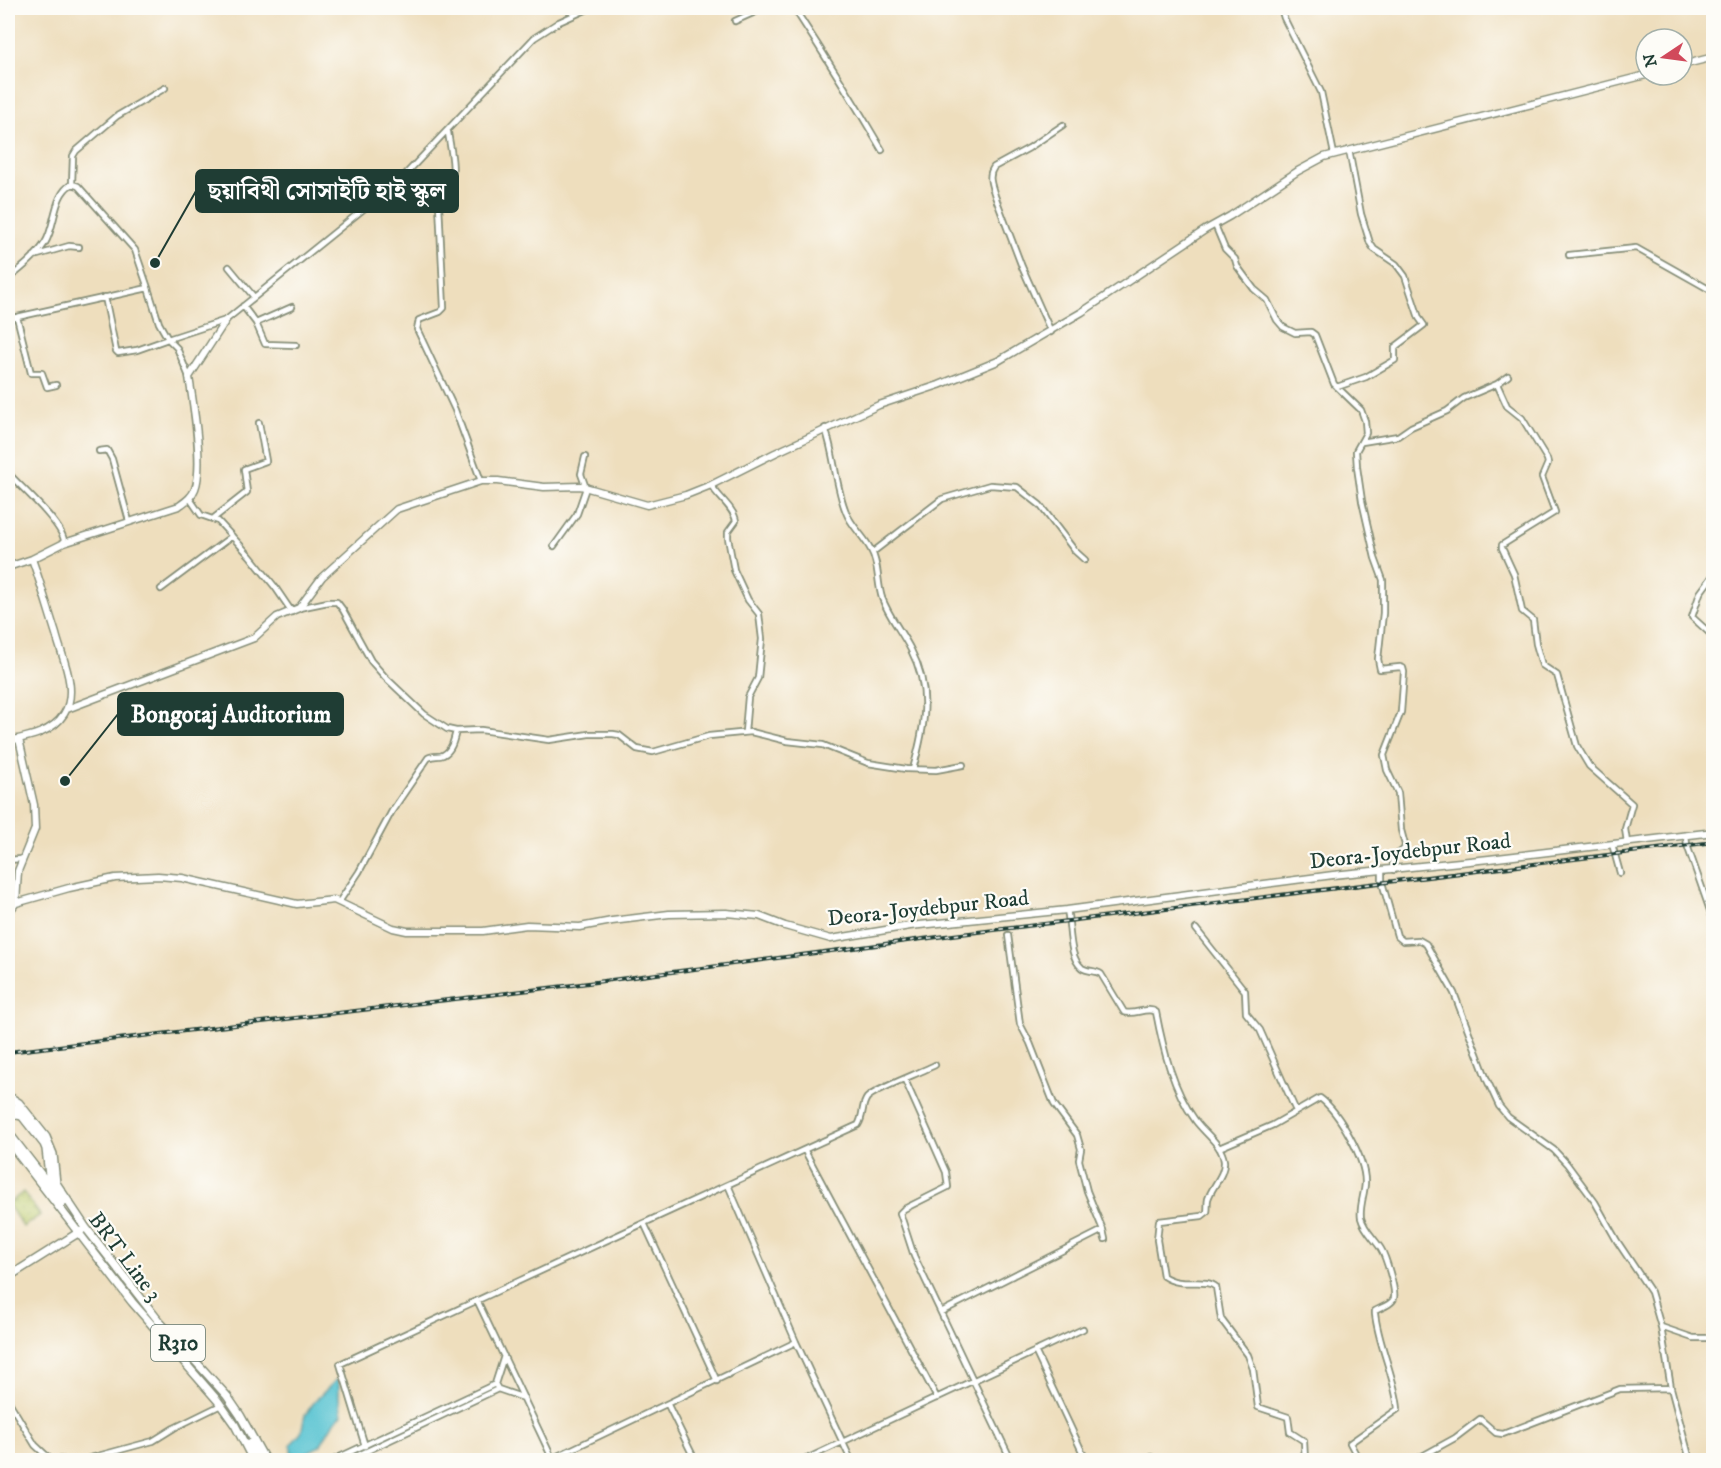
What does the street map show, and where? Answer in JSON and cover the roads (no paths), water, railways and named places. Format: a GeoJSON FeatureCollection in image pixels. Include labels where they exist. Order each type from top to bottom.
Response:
{"type":"FeatureCollection","features":[{"type":"Feature","properties":{"kind":"main road","name":"R310"},"geometry":{"type":"LineString","coordinates":[[8,1096],[19,1103],[51,1145],[56,1183],[82,1230],[132,1302],[221,1405],[235,1425],[253,1461]]}},
{"type":"Feature","properties":{"kind":"main road"},"geometry":{"type":"LineString","coordinates":[[8,1111],[13,1108],[24,1110]]}},
{"type":"Feature","properties":{"kind":"main road","name":"BRT Line 3"},"geometry":{"type":"LineString","coordinates":[[8,1117],[13,1114],[22,1116],[44,1144],[51,1187]]}},
{"type":"Feature","properties":{"kind":"main road","name":"BRT Line 3"},"geometry":{"type":"LineString","coordinates":[[8,1132],[148,1315],[228,1405],[259,1461]]}},
{"type":"Feature","properties":{"kind":"main road","name":"R310"},"geometry":{"type":"LineString","coordinates":[[8,1141],[158,1320],[227,1396],[265,1461]]}},
{"type":"Feature","properties":{"kind":"main road"},"geometry":{"type":"LineString","coordinates":[[30,1162],[39,1161],[46,1154]]}},
{"type":"Feature","properties":{"kind":"main road"},"geometry":{"type":"LineString","coordinates":[[8,1277],[82,1230]]}},
{"type":"Feature","properties":{"kind":"street"},"geometry":{"type":"LineString","coordinates":[[189,377],[226,320],[402,178],[448,132],[534,38],[559,22],[590,8]]}},
{"type":"Feature","properties":{"kind":"street"},"geometry":{"type":"LineString","coordinates":[[735,21],[764,8]]}},
{"type":"Feature","properties":{"kind":"street"},"geometry":{"type":"LineString","coordinates":[[794,8],[807,31],[823,51],[882,150]]}},
{"type":"Feature","properties":{"kind":"street"},"geometry":{"type":"LineString","coordinates":[[1281,8],[1321,92],[1334,154]]}},
{"type":"Feature","properties":{"kind":"street"},"geometry":{"type":"LineString","coordinates":[[1694,62],[1713,57]]}},
{"type":"Feature","properties":{"kind":"street"},"geometry":{"type":"LineString","coordinates":[[299,608],[322,577],[397,508],[480,481],[544,487],[572,485],[647,505],[668,501],[711,485],[825,428],[879,405],[998,362],[1050,332],[1298,171],[1324,157],[1634,78]]}},
{"type":"Feature","properties":{"kind":"street"},"geometry":{"type":"LineString","coordinates":[[72,184],[73,156],[76,151],[117,116],[165,88]]}},
{"type":"Feature","properties":{"kind":"street"},"geometry":{"type":"LineString","coordinates":[[1050,332],[1002,216],[991,184],[990,172],[994,167],[1029,148],[1063,125]]}},
{"type":"Feature","properties":{"kind":"street"},"geometry":{"type":"LineString","coordinates":[[448,132],[452,165],[451,183],[440,197],[439,204],[444,308],[419,321],[417,329],[455,410],[480,481]]}},
{"type":"Feature","properties":{"kind":"street"},"geometry":{"type":"LineString","coordinates":[[1337,387],[1366,377],[1395,360],[1395,347],[1424,325],[1419,318],[1405,276],[1396,264],[1374,249],[1370,243],[1361,214],[1349,150]]}},
{"type":"Feature","properties":{"kind":"street"},"geometry":{"type":"LineString","coordinates":[[8,279],[46,242],[66,187],[72,184],[78,186],[135,250],[159,323],[168,339],[177,348],[189,377],[195,413],[198,478],[190,499],[179,506],[64,543],[32,560],[8,567]]}},
{"type":"Feature","properties":{"kind":"street"},"geometry":{"type":"LineString","coordinates":[[1215,225],[1225,249],[1235,259],[1237,266],[1254,289],[1267,300],[1283,327],[1295,333],[1311,332],[1316,335],[1337,387],[1360,410],[1365,421],[1366,433],[1356,451],[1367,524],[1383,580],[1379,667],[1380,669],[1400,667],[1404,672],[1401,712],[1384,754],[1387,770],[1398,794],[1401,830],[1405,845],[1404,849],[1392,859],[1394,870]]}},
{"type":"Feature","properties":{"kind":"street"},"geometry":{"type":"LineString","coordinates":[[34,256],[69,246],[79,247]]}},
{"type":"Feature","properties":{"kind":"street"},"geometry":{"type":"LineString","coordinates":[[1569,255],[1636,248],[1713,292]]}},
{"type":"Feature","properties":{"kind":"street"},"geometry":{"type":"LineString","coordinates":[[229,267],[254,297]]}},
{"type":"Feature","properties":{"kind":"street"},"geometry":{"type":"LineString","coordinates":[[8,319],[148,288]]}},
{"type":"Feature","properties":{"kind":"street"},"geometry":{"type":"LineString","coordinates":[[105,297],[118,353],[137,350],[226,320]]}},
{"type":"Feature","properties":{"kind":"street"},"geometry":{"type":"LineString","coordinates":[[243,306],[256,323],[265,344],[296,345]]}},
{"type":"Feature","properties":{"kind":"street"},"geometry":{"type":"LineString","coordinates":[[256,323],[292,308]]}},
{"type":"Feature","properties":{"kind":"street"},"geometry":{"type":"LineString","coordinates":[[17,317],[31,373],[42,373],[47,387],[56,385]]}},
{"type":"Feature","properties":{"kind":"street"},"geometry":{"type":"LineString","coordinates":[[1362,442],[1398,436],[1411,427],[1447,411],[1464,398],[1497,384],[1508,375]]}},
{"type":"Feature","properties":{"kind":"street"},"geometry":{"type":"LineString","coordinates":[[1497,384],[1509,408],[1522,418],[1547,459],[1548,463],[1542,477],[1556,512],[1502,547],[1514,574],[1521,611],[1533,620],[1542,665],[1557,675],[1575,743],[1589,766],[1632,804],[1624,829],[1627,842]]}},
{"type":"Feature","properties":{"kind":"street"},"geometry":{"type":"LineString","coordinates":[[190,499],[201,515],[205,518],[214,518],[247,492],[244,469],[266,461],[259,423]]}},
{"type":"Feature","properties":{"kind":"street"},"geometry":{"type":"LineString","coordinates":[[825,428],[831,445],[835,479],[846,514],[873,552],[882,597],[891,618],[912,651],[926,699],[922,736],[913,769]]}},
{"type":"Feature","properties":{"kind":"street"},"geometry":{"type":"LineString","coordinates":[[99,451],[106,450],[112,459],[129,521]]}},
{"type":"Feature","properties":{"kind":"street"},"geometry":{"type":"LineString","coordinates":[[554,546],[577,514],[586,488],[581,474],[585,457]]}},
{"type":"Feature","properties":{"kind":"street"},"geometry":{"type":"LineString","coordinates":[[8,473],[57,526],[64,538],[64,543]]}},
{"type":"Feature","properties":{"kind":"street"},"geometry":{"type":"LineString","coordinates":[[711,485],[717,495],[735,513],[736,521],[728,532],[734,570],[748,600],[759,614],[761,630],[758,678],[748,697],[745,732]]}},
{"type":"Feature","properties":{"kind":"street"},"geometry":{"type":"LineString","coordinates":[[873,552],[942,499],[990,485],[1017,487],[1040,505],[1075,551],[1085,560]]}},
{"type":"Feature","properties":{"kind":"street"},"geometry":{"type":"LineString","coordinates":[[214,518],[275,587],[292,612]]}},
{"type":"Feature","properties":{"kind":"street"},"geometry":{"type":"LineString","coordinates":[[161,589],[232,536]]}},
{"type":"Feature","properties":{"kind":"street"},"geometry":{"type":"LineString","coordinates":[[32,560],[65,661],[69,685],[67,708]]}},
{"type":"Feature","properties":{"kind":"street"},"geometry":{"type":"LineString","coordinates":[[1713,574],[1700,593],[1692,617],[1713,637]]}},
{"type":"Feature","properties":{"kind":"street"},"geometry":{"type":"LineString","coordinates":[[8,741],[34,735],[53,726],[67,708],[254,639],[277,616],[299,608],[337,602],[371,661],[424,714],[447,729],[481,730],[549,740],[589,734],[614,734],[619,735],[637,749],[653,752],[709,736],[745,732],[787,741],[822,745],[868,763],[936,770],[963,765]]}},
{"type":"Feature","properties":{"kind":"street"},"geometry":{"type":"LineString","coordinates":[[339,902],[359,872],[392,812],[428,758],[442,756],[446,753],[456,731]]}},
{"type":"Feature","properties":{"kind":"street"},"geometry":{"type":"LineString","coordinates":[[8,913],[16,903],[16,878],[21,859],[32,839],[35,823],[34,805],[19,739]]}},
{"type":"Feature","properties":{"kind":"street","name":"Deora-Joydebpur Road"},"geometry":{"type":"LineString","coordinates":[[16,903],[95,882],[147,876],[182,878],[297,904],[324,900],[339,902],[357,912],[407,931],[483,932],[527,925],[580,927],[669,914],[726,913],[759,916],[831,939],[910,927],[1713,832]]}},
{"type":"Feature","properties":{"kind":"street"},"geometry":{"type":"LineString","coordinates":[[1686,835],[1687,845],[1713,922]]}},
{"type":"Feature","properties":{"kind":"street"},"geometry":{"type":"LineString","coordinates":[[1612,844],[1620,873]]}},
{"type":"Feature","properties":{"kind":"street"},"geometry":{"type":"LineString","coordinates":[[8,860],[21,859]]}},
{"type":"Feature","properties":{"kind":"street"},"geometry":{"type":"LineString","coordinates":[[1382,871],[1382,882],[1397,936],[1403,941],[1419,940],[1426,944],[1454,993],[1499,1106],[1508,1117],[1554,1150],[1595,1202],[1617,1241],[1651,1292],[1661,1327],[1671,1388],[1690,1461]]}},
{"type":"Feature","properties":{"kind":"street"},"geometry":{"type":"LineString","coordinates":[[1067,910],[1073,949],[1079,964],[1084,969],[1101,974],[1124,1012],[1130,1014],[1151,1010],[1156,1012],[1170,1066],[1186,1107],[1219,1148],[1224,1164],[1208,1198],[1207,1212],[1202,1216],[1159,1221],[1157,1240],[1162,1272],[1168,1279],[1178,1283],[1210,1283],[1216,1287],[1221,1319],[1248,1355],[1253,1370],[1258,1407],[1288,1417],[1290,1432],[1304,1441],[1305,1461]]}},
{"type":"Feature","properties":{"kind":"street"},"geometry":{"type":"LineString","coordinates":[[1196,929],[1245,991],[1246,1013],[1260,1030],[1296,1111]]}},
{"type":"Feature","properties":{"kind":"street"},"geometry":{"type":"LineString","coordinates":[[1008,935],[1020,1024],[1054,1104],[1077,1135],[1081,1149],[1079,1160],[1087,1191],[1105,1239]]}},
{"type":"Feature","properties":{"kind":"street"},"geometry":{"type":"LineString","coordinates":[[365,1446],[340,1364],[644,1223],[806,1151],[858,1125],[865,1102],[873,1092],[935,1065]]}},
{"type":"Feature","properties":{"kind":"street"},"geometry":{"type":"LineString","coordinates":[[905,1080],[946,1172],[948,1187],[900,1213],[914,1256],[1011,1461]]}},
{"type":"Feature","properties":{"kind":"street"},"geometry":{"type":"LineString","coordinates":[[1219,1148],[1273,1125],[1320,1098],[1326,1102],[1350,1136],[1360,1156],[1365,1173],[1362,1221],[1382,1251],[1392,1283],[1394,1300],[1375,1311],[1375,1314],[1378,1338],[1397,1398],[1398,1409],[1350,1443],[1359,1461]]}},
{"type":"Feature","properties":{"kind":"street"},"geometry":{"type":"LineString","coordinates":[[806,1151],[937,1398]]}},
{"type":"Feature","properties":{"kind":"street"},"geometry":{"type":"LineString","coordinates":[[728,1185],[851,1461]]}},
{"type":"Feature","properties":{"kind":"street"},"geometry":{"type":"LineString","coordinates":[[644,1223],[717,1381]]}},
{"type":"Feature","properties":{"kind":"street"},"geometry":{"type":"LineString","coordinates":[[941,1312],[1103,1230]]}},
{"type":"Feature","properties":{"kind":"street"},"geometry":{"type":"LineString","coordinates":[[477,1300],[552,1460],[796,1342]]}},
{"type":"Feature","properties":{"kind":"street"},"geometry":{"type":"LineString","coordinates":[[1661,1327],[1693,1338],[1713,1338]]}},
{"type":"Feature","properties":{"kind":"street"},"geometry":{"type":"LineString","coordinates":[[804,1461],[1083,1329]]}},
{"type":"Feature","properties":{"kind":"street"},"geometry":{"type":"LineString","coordinates":[[1035,1351],[1086,1461]]}},
{"type":"Feature","properties":{"kind":"street"},"geometry":{"type":"LineString","coordinates":[[348,1461],[496,1386],[504,1356]]}},
{"type":"Feature","properties":{"kind":"street"},"geometry":{"type":"LineString","coordinates":[[333,1461],[496,1386],[524,1398]]}},
{"type":"Feature","properties":{"kind":"street"},"geometry":{"type":"LineString","coordinates":[[1415,1461],[1455,1438],[1480,1419],[1496,1433],[1503,1434],[1620,1389],[1671,1388]]}},
{"type":"Feature","properties":{"kind":"street"},"geometry":{"type":"LineString","coordinates":[[8,1400],[35,1445],[50,1460],[66,1461]]}},
{"type":"Feature","properties":{"kind":"street"},"geometry":{"type":"LineString","coordinates":[[83,1461],[153,1441],[221,1405]]}},
{"type":"Feature","properties":{"kind":"street"},"geometry":{"type":"LineString","coordinates":[[668,1405],[695,1461]]}},
{"type":"Feature","properties":{"kind":"street"},"geometry":{"type":"LineString","coordinates":[[1142,1461],[1151,1457]]}},
{"type":"Feature","properties":{"kind":"water"},"geometry":{"type":"Polygon","coordinates":[[[336,1380],[339,1380],[342,1415],[334,1422],[320,1446],[300,1456],[291,1452],[291,1444],[301,1433],[305,1415],[336,1380]]]}},
{"type":"Feature","properties":{"kind":"railway"},"geometry":{"type":"LineString","coordinates":[[8,1052],[573,985],[953,935],[1714,842]]}},
{"type":"Feature","properties":{"kind":"place","name":"ছয়াবিথী সোসাইটি হাই স্কুল"},"geometry":{"type":"Point","coordinates":[155,263]}},
{"type":"Feature","properties":{"kind":"place","name":"Bongotaj Auditorium"},"geometry":{"type":"Point","coordinates":[65,781]}}]}
